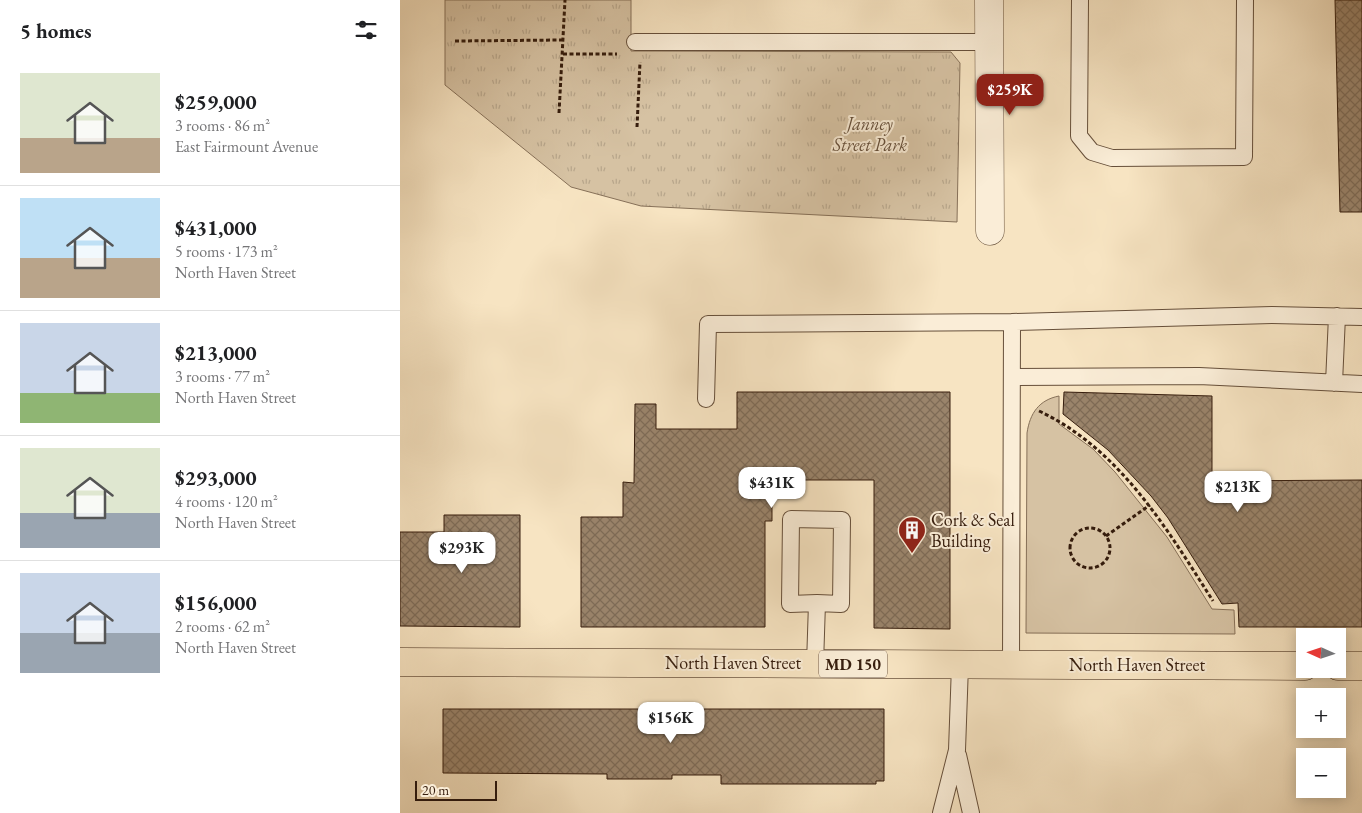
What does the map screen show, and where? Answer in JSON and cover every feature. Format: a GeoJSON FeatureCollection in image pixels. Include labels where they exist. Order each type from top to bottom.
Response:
{"type":"FeatureCollection","features":[{"type":"Feature","properties":{"kind":"main road","name":"North Haven Street"},"geometry":{"type":"LineString","coordinates":[[400,662],[1296,666]]}},
{"type":"Feature","properties":{"kind":"main road"},"geometry":{"type":"LineString","coordinates":[[1346,666],[1362,666]]}},
{"type":"Feature","properties":{"kind":"street"},"geometry":{"type":"LineString","coordinates":[[989,0],[990,232]]}},
{"type":"Feature","properties":{"kind":"lane"},"geometry":{"type":"LineString","coordinates":[[1080,0],[1079,136],[1092,152],[1112,158],[1244,157],[1245,0]]}},
{"type":"Feature","properties":{"kind":"lane"},"geometry":{"type":"LineString","coordinates":[[638,48],[988,42]]}},
{"type":"Feature","properties":{"kind":"lane"},"geometry":{"type":"LineString","coordinates":[[1334,383],[1337,316]]}},
{"type":"Feature","properties":{"kind":"lane"},"geometry":{"type":"LineString","coordinates":[[706,399],[708,324],[1362,317]]}},
{"type":"Feature","properties":{"kind":"lane"},"geometry":{"type":"LineString","coordinates":[[1011,665],[1012,322]]}},
{"type":"Feature","properties":{"kind":"lane"},"geometry":{"type":"LineString","coordinates":[[1012,377],[1199,376],[1362,384]]}},
{"type":"Feature","properties":{"kind":"lane"},"geometry":{"type":"LineString","coordinates":[[791,519],[842,520],[841,604],[817,603],[790,604],[791,519]]}},
{"type":"Feature","properties":{"kind":"lane"},"geometry":{"type":"LineString","coordinates":[[815,664],[817,603]]}},
{"type":"Feature","properties":{"kind":"lane"},"geometry":{"type":"LineString","coordinates":[[960,665],[958,750],[971,813]]}},
{"type":"Feature","properties":{"kind":"lane"},"geometry":{"type":"LineString","coordinates":[[941,813],[958,750]]}},
{"type":"Feature","properties":{"kind":"path"},"geometry":{"type":"LineString","coordinates":[[559,113],[565,0]]}},
{"type":"Feature","properties":{"kind":"path"},"geometry":{"type":"LineString","coordinates":[[455,41],[563,40]]}},
{"type":"Feature","properties":{"kind":"path"},"geometry":{"type":"LineString","coordinates":[[637,127],[638,48]]}},
{"type":"Feature","properties":{"kind":"path"},"geometry":{"type":"LineString","coordinates":[[562,54],[621,54]]}},
{"type":"Feature","properties":{"kind":"path"},"geometry":{"type":"LineString","coordinates":[[1039,411],[1064,423],[1080,434],[1108,460],[1150,505],[1213,601]]}},
{"type":"Feature","properties":{"kind":"path"},"geometry":{"type":"LineString","coordinates":[[1106,536],[1150,505]]}},
{"type":"Feature","properties":{"kind":"path"},"geometry":{"type":"LineString","coordinates":[[1088,528],[1095,529],[1106,536],[1109,542],[1109,555],[1102,565],[1089,569],[1073,559],[1070,546],[1076,534],[1088,528]]}},
{"type":"Feature","properties":{"kind":"green space","name":"Janney Street Park"},"geometry":{"type":"Polygon","coordinates":[[[445,0],[631,0],[631,51],[951,52],[960,63],[957,222],[641,206],[571,187],[445,85],[445,0]]]}},
{"type":"Feature","properties":{"kind":"green space"},"geometry":{"type":"Polygon","coordinates":[[[1059,396],[1059,424],[1093,449],[1115,472],[1167,537],[1212,609],[1234,610],[1235,634],[1026,633],[1027,433],[1030,419],[1037,408],[1046,401],[1059,396]]]}},
{"type":"Feature","properties":{"kind":"building"},"geometry":{"type":"Polygon","coordinates":[[[1335,0],[1362,0],[1362,212],[1340,212],[1335,0]]]}},
{"type":"Feature","properties":{"kind":"building"},"geometry":{"type":"Polygon","coordinates":[[[737,392],[950,392],[950,629],[874,628],[874,480],[772,480],[772,521],[765,521],[765,627],[581,627],[581,517],[623,517],[623,482],[634,483],[635,404],[656,404],[656,429],[737,429],[737,392]]]}},
{"type":"Feature","properties":{"kind":"building"},"geometry":{"type":"Polygon","coordinates":[[[1064,392],[1212,396],[1212,481],[1362,480],[1362,627],[1239,627],[1238,603],[1222,604],[1168,518],[1151,496],[1108,450],[1063,414],[1064,392]]]}},
{"type":"Feature","properties":{"kind":"building"},"geometry":{"type":"Polygon","coordinates":[[[444,515],[520,515],[520,627],[400,626],[400,532],[444,532],[444,515]]]}},
{"type":"Feature","properties":{"kind":"building"},"geometry":{"type":"Polygon","coordinates":[[[443,709],[884,709],[884,781],[876,781],[876,784],[721,784],[721,775],[672,775],[672,779],[607,779],[607,774],[443,773],[443,709]]]}},
{"type":"Feature","properties":{"kind":"place","name":"Cork & Seal Building"},"geometry":{"type":"Point","coordinates":[912,554]}}]}
